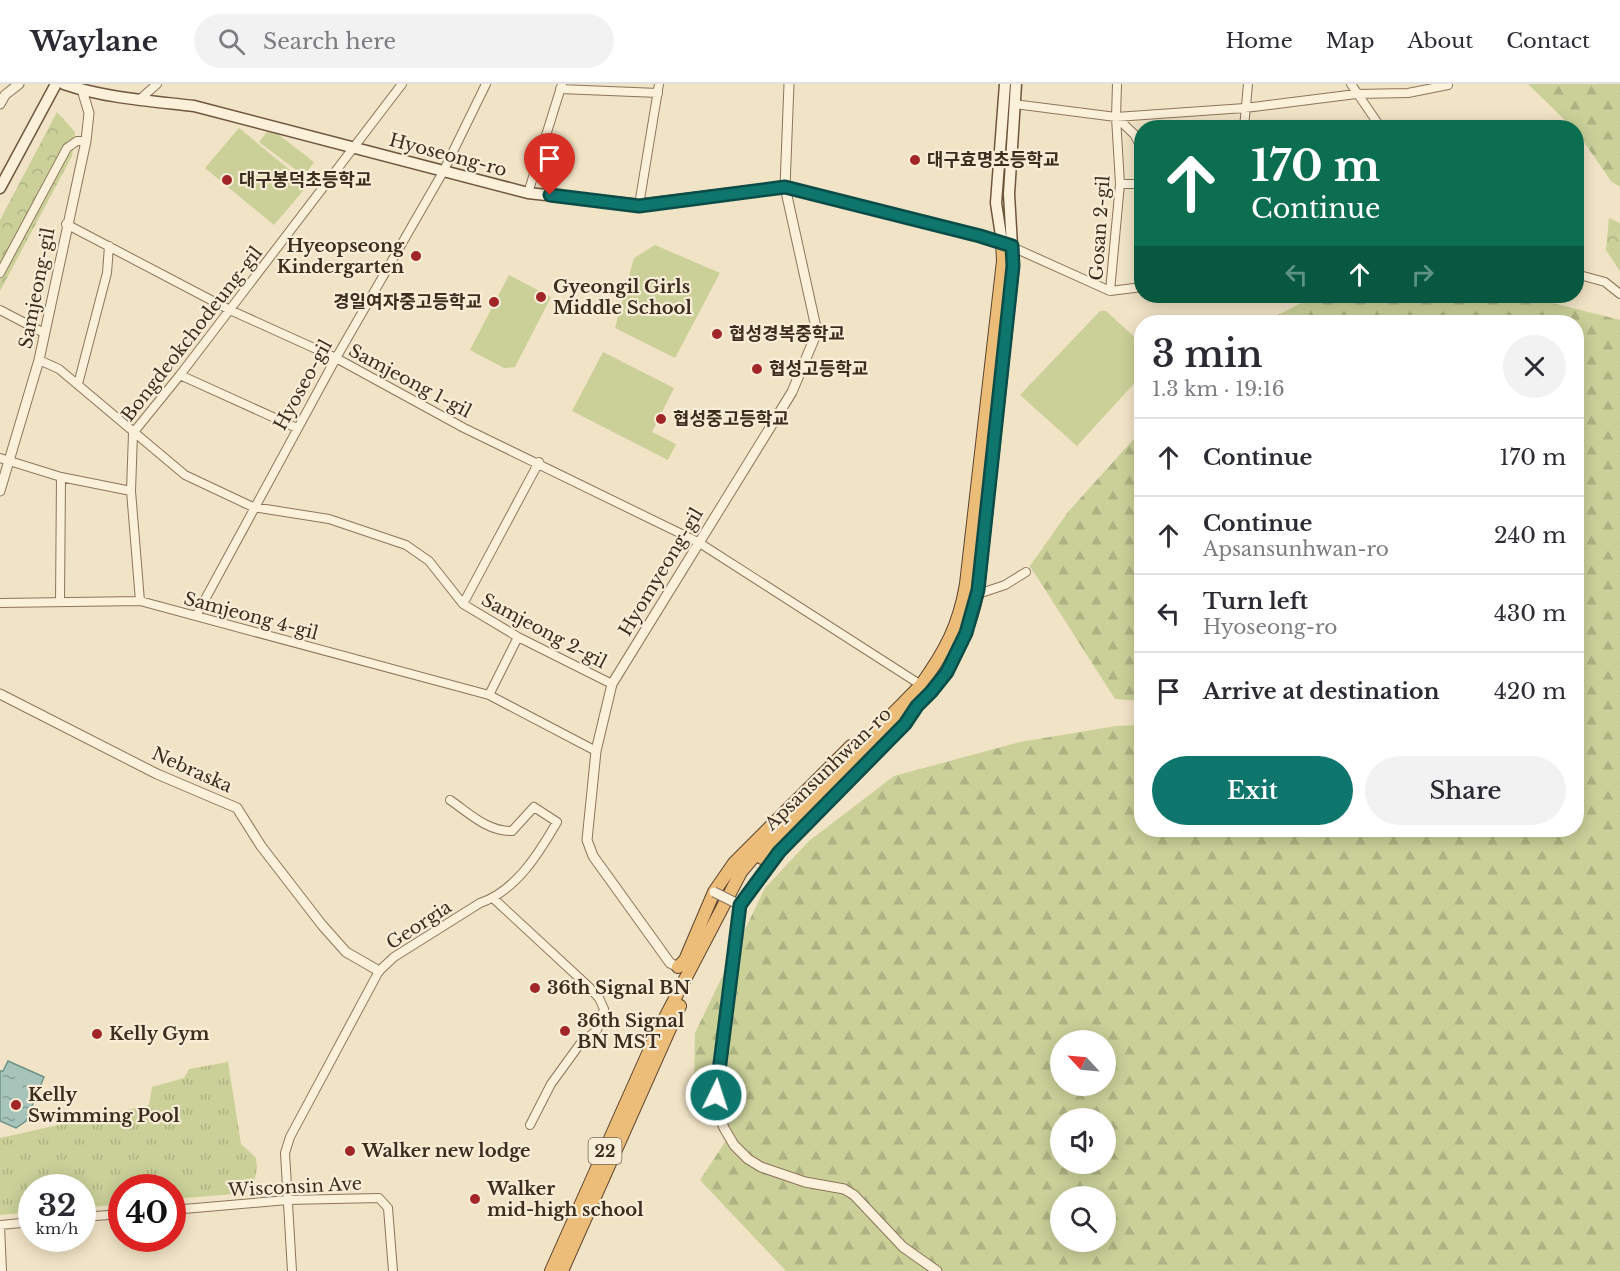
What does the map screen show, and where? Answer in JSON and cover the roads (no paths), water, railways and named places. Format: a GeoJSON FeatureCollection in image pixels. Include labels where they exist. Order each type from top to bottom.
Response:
{"type":"FeatureCollection","features":[{"type":"Feature","properties":{"kind":"highway","name":"Apsansunhwan-ro"},"geometry":{"type":"LineString","coordinates":[[551,1271],[662,1033],[749,860],[947,672],[966,633],[978,594],[1013,266],[1007,244]]}},
{"type":"Feature","properties":{"kind":"highway","name":"Apsansunhwan-ro"},"geometry":{"type":"LineString","coordinates":[[914,702],[921,685],[941,656],[961,615],[1003,261],[1007,244]]}},
{"type":"Feature","properties":{"kind":"highway"},"geometry":{"type":"LineString","coordinates":[[678,967],[685,960],[714,892],[734,863],[865,732],[914,702]]}},
{"type":"Feature","properties":{"kind":"highway"},"geometry":{"type":"LineString","coordinates":[[740,905],[779,852],[905,724],[914,702]]}},
{"type":"Feature","properties":{"kind":"highway","name":"Apsansunhwan-ro"},"geometry":{"type":"LineString","coordinates":[[562,1271],[662,1033]]}},
{"type":"Feature","properties":{"kind":"main road"},"geometry":{"type":"LineString","coordinates":[[0,188],[56,84]]}},
{"type":"Feature","properties":{"kind":"main road","name":"Hyoseong-ro"},"geometry":{"type":"LineString","coordinates":[[64,84],[82,90],[139,100],[194,106],[528,193],[639,206],[785,187],[1007,244]]}},
{"type":"Feature","properties":{"kind":"main road","name":"Apsansunhwan-ro"},"geometry":{"type":"LineString","coordinates":[[1005,84],[996,202],[1007,244]]}},
{"type":"Feature","properties":{"kind":"main road","name":"Apsansunhwan-ro"},"geometry":{"type":"LineString","coordinates":[[1007,244],[1016,84]]}},
{"type":"Feature","properties":{"kind":"street"},"geometry":{"type":"LineString","coordinates":[[0,104],[5,95],[19,84]]}},
{"type":"Feature","properties":{"kind":"street"},"geometry":{"type":"LineString","coordinates":[[139,100],[157,84]]}},
{"type":"Feature","properties":{"kind":"street","name":"Bongdeokchodeung-gil"},"geometry":{"type":"LineString","coordinates":[[140,602],[131,490],[133,433],[180,375],[402,84]]}},
{"type":"Feature","properties":{"kind":"street","name":"Hyoseo-gil"},"geometry":{"type":"LineString","coordinates":[[196,616],[253,507],[443,172],[486,84]]}},
{"type":"Feature","properties":{"kind":"street","name":"Hyomyeong-gil"},"geometry":{"type":"LineString","coordinates":[[678,967],[670,963],[593,856],[587,840],[596,751],[612,684],[792,392],[817,332],[785,187],[789,84]]}},
{"type":"Feature","properties":{"kind":"street","name":"Gosan 2-gil"},"geometry":{"type":"LineString","coordinates":[[1007,244],[1110,291],[1120,184],[1116,117],[1118,84]]}},
{"type":"Feature","properties":{"kind":"street"},"geometry":{"type":"LineString","coordinates":[[1244,120],[1248,84]]}},
{"type":"Feature","properties":{"kind":"street"},"geometry":{"type":"LineString","coordinates":[[1351,84],[1375,120]]}},
{"type":"Feature","properties":{"kind":"street"},"geometry":{"type":"LineString","coordinates":[[1014,104],[1116,117],[1245,108],[1356,94],[1408,93],[1448,85]]}},
{"type":"Feature","properties":{"kind":"street"},"geometry":{"type":"LineString","coordinates":[[528,193],[561,86],[658,88],[639,206]]}},
{"type":"Feature","properties":{"kind":"street","name":"Samjeong-gil"},"geometry":{"type":"LineString","coordinates":[[0,490],[4,460],[39,360],[66,224],[86,141],[89,112],[82,90]]}},
{"type":"Feature","properties":{"kind":"street"},"geometry":{"type":"LineString","coordinates":[[1116,117],[1134,134]]}},
{"type":"Feature","properties":{"kind":"street"},"geometry":{"type":"LineString","coordinates":[[0,273],[67,148],[77,141],[86,141]]}},
{"type":"Feature","properties":{"kind":"street"},"geometry":{"type":"LineString","coordinates":[[1120,184],[1134,184]]}},
{"type":"Feature","properties":{"kind":"street","name":"Samjeong 1-gil"},"geometry":{"type":"LineString","coordinates":[[66,224],[230,310],[336,358],[464,428],[539,462],[698,542],[921,685]]}},
{"type":"Feature","properties":{"kind":"street"},"geometry":{"type":"LineString","coordinates":[[78,384],[107,273],[109,246]]}},
{"type":"Feature","properties":{"kind":"street"},"geometry":{"type":"LineString","coordinates":[[1584,276],[1605,282],[1620,294]]}},
{"type":"Feature","properties":{"kind":"street"},"geometry":{"type":"LineString","coordinates":[[1110,291],[1134,288]]}},
{"type":"Feature","properties":{"kind":"street"},"geometry":{"type":"LineString","coordinates":[[0,310],[44,333]]}},
{"type":"Feature","properties":{"kind":"street","name":"Samjeong 2-gil"},"geometry":{"type":"LineString","coordinates":[[39,360],[59,369],[185,475],[253,507],[329,519],[406,545],[429,561],[463,604],[518,637],[612,684]]}},
{"type":"Feature","properties":{"kind":"street"},"geometry":{"type":"LineString","coordinates":[[180,375],[297,428]]}},
{"type":"Feature","properties":{"kind":"street"},"geometry":{"type":"LineString","coordinates":[[4,460],[61,477],[131,490]]}},
{"type":"Feature","properties":{"kind":"street","name":"Samjeong 2-gil"},"geometry":{"type":"LineString","coordinates":[[463,604],[539,462]]}},
{"type":"Feature","properties":{"kind":"street"},"geometry":{"type":"LineString","coordinates":[[60,602],[61,477]]}},
{"type":"Feature","properties":{"kind":"street"},"geometry":{"type":"LineString","coordinates":[[978,594],[1005,585],[1026,572]]}},
{"type":"Feature","properties":{"kind":"street","name":"Samjeong 4-gil"},"geometry":{"type":"LineString","coordinates":[[0,603],[9,605],[60,602],[140,602],[489,696],[596,751]]}},
{"type":"Feature","properties":{"kind":"street"},"geometry":{"type":"LineString","coordinates":[[489,696],[518,637]]}},
{"type":"Feature","properties":{"kind":"street","name":"Nebraska"},"geometry":{"type":"LineString","coordinates":[[1,696],[157,774],[237,808],[261,846],[322,925],[346,952],[379,971]]}},
{"type":"Feature","properties":{"kind":"street","name":"Georgia"},"geometry":{"type":"LineString","coordinates":[[292,1271],[285,1153],[290,1137],[379,971],[394,957],[480,903],[494,899],[521,874],[557,822],[534,807],[512,831],[504,831],[485,825],[450,800]]}},
{"type":"Feature","properties":{"kind":"street"},"geometry":{"type":"LineString","coordinates":[[714,892],[740,905],[717,1078],[718,1112],[734,1145],[748,1159],[761,1167],[805,1182],[843,1189],[854,1195],[903,1246],[937,1271]]}},
{"type":"Feature","properties":{"kind":"street"},"geometry":{"type":"LineString","coordinates":[[494,899],[588,986],[599,998],[604,1009],[597,1030],[580,1044],[551,1084],[530,1125]]}},
{"type":"Feature","properties":{"kind":"street","name":"Wisconsin Ave"},"geometry":{"type":"LineString","coordinates":[[186,1209],[286,1200],[379,1198],[388,1208],[393,1271]]}},
{"type":"Feature","properties":{"kind":"street"},"geometry":{"type":"LineString","coordinates":[[2,1271],[0,1225],[18,1223]]}},
{"type":"Feature","properties":{"kind":"water","name":"Kelly Swimming Pool"},"geometry":{"type":"Polygon","coordinates":[[[8,1061],[44,1077],[26,1121],[16,1128],[0,1121],[0,1071],[3,1071],[8,1061]]]}},
{"type":"Feature","properties":{"kind":"place","name":"대구효명초등학교"},"geometry":{"type":"Point","coordinates":[915,160]}},
{"type":"Feature","properties":{"kind":"place","name":"대구봉덕초등학교"},"geometry":{"type":"Point","coordinates":[227,180]}},
{"type":"Feature","properties":{"kind":"place","name":"Hyeopseong Kindergarten"},"geometry":{"type":"Point","coordinates":[416,256]}},
{"type":"Feature","properties":{"kind":"place","name":"Gyeongil Girls Middle School"},"geometry":{"type":"Point","coordinates":[541,297]}},
{"type":"Feature","properties":{"kind":"place","name":"경일여자중고등학교"},"geometry":{"type":"Point","coordinates":[494,302]}},
{"type":"Feature","properties":{"kind":"place","name":"협성경복중학교"},"geometry":{"type":"Point","coordinates":[717,334]}},
{"type":"Feature","properties":{"kind":"place","name":"협성고등학교"},"geometry":{"type":"Point","coordinates":[757,369]}},
{"type":"Feature","properties":{"kind":"place","name":"협성중고등학교"},"geometry":{"type":"Point","coordinates":[661,419]}},
{"type":"Feature","properties":{"kind":"place","name":"36th Signal BN"},"geometry":{"type":"Point","coordinates":[535,988]}},
{"type":"Feature","properties":{"kind":"place","name":"36th Signal BN MST"},"geometry":{"type":"Point","coordinates":[565,1031]}},
{"type":"Feature","properties":{"kind":"place","name":"Kelly Gym"},"geometry":{"type":"Point","coordinates":[97,1034]}},
{"type":"Feature","properties":{"kind":"place","name":"Kelly Swimming Pool"},"geometry":{"type":"Point","coordinates":[16,1105]}},
{"type":"Feature","properties":{"kind":"place","name":"Walker new lodge"},"geometry":{"type":"Point","coordinates":[350,1151]}},
{"type":"Feature","properties":{"kind":"place","name":"Walker mid-high school"},"geometry":{"type":"Point","coordinates":[475,1199]}}]}
